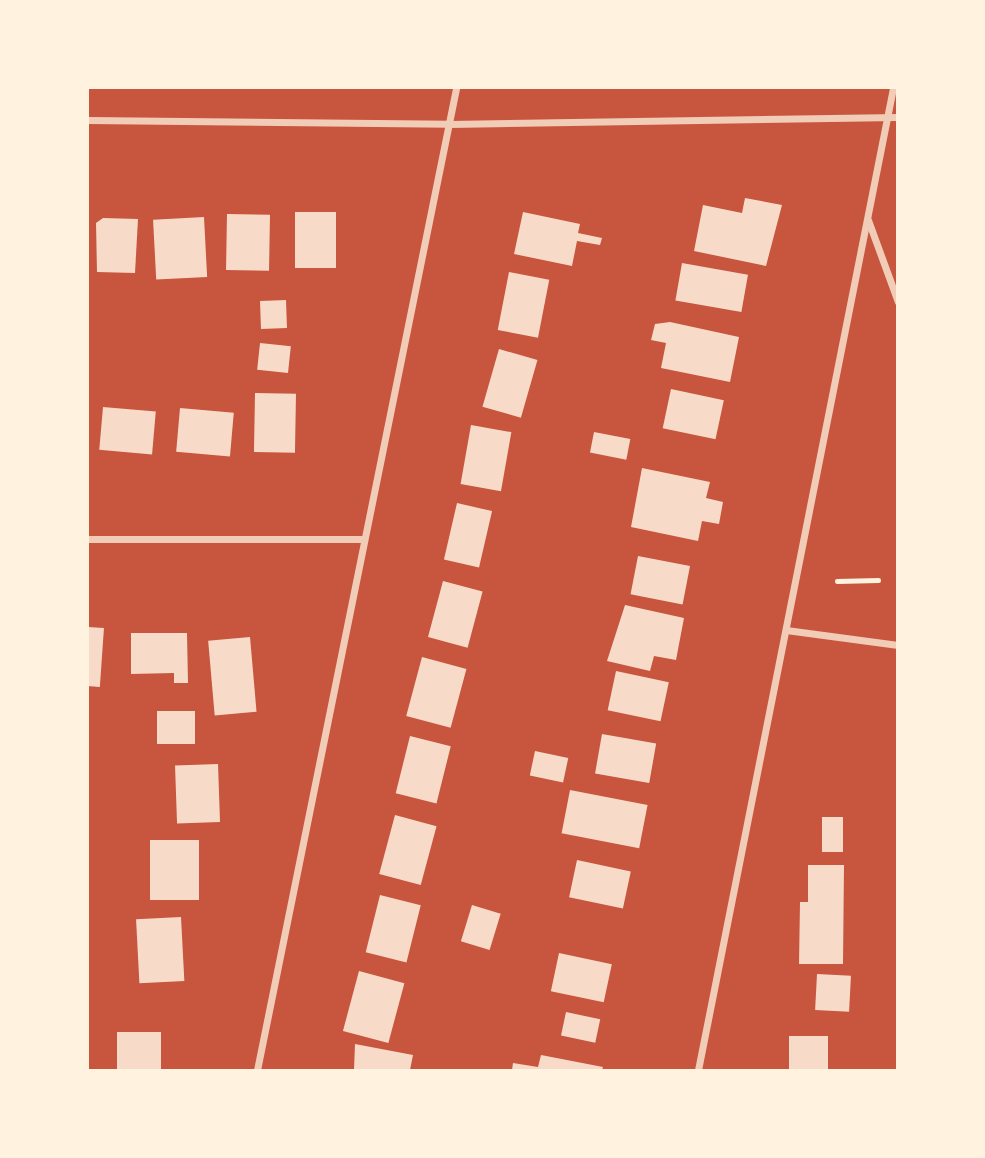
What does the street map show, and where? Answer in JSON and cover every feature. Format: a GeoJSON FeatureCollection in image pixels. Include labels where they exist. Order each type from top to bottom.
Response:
{"type":"FeatureCollection","features":[{"type":"Feature","properties":{"kind":"street"},"geometry":{"type":"LineString","coordinates":[[257,1070],[456,88]]}},
{"type":"Feature","properties":{"kind":"street"},"geometry":{"type":"LineString","coordinates":[[698,1070],[893,88]]}},
{"type":"Feature","properties":{"kind":"street"},"geometry":{"type":"LineString","coordinates":[[88,120],[449,124],[898,117]]}},
{"type":"Feature","properties":{"kind":"street"},"geometry":{"type":"LineString","coordinates":[[867,217],[898,302]]}},
{"type":"Feature","properties":{"kind":"street"},"geometry":{"type":"LineString","coordinates":[[88,539],[363,539]]}},
{"type":"Feature","properties":{"kind":"street"},"geometry":{"type":"LineString","coordinates":[[786,630],[898,645]]}},
{"type":"Feature","properties":{"kind":"path"},"geometry":{"type":"LineString","coordinates":[[837,581],[878,580]]}},
{"type":"Feature","properties":{"kind":"building"},"geometry":{"type":"Polygon","coordinates":[[[745,198],[782,205],[766,266],[694,251],[703,205],[742,213],[745,198]]]}},
{"type":"Feature","properties":{"kind":"building"},"geometry":{"type":"Polygon","coordinates":[[[295,212],[336,212],[336,268],[295,268],[295,212]]]}},
{"type":"Feature","properties":{"kind":"building"},"geometry":{"type":"Polygon","coordinates":[[[523,212],[580,224],[578,233],[602,238],[600,245],[577,241],[572,266],[514,254],[523,212]]]}},
{"type":"Feature","properties":{"kind":"building"},"geometry":{"type":"Polygon","coordinates":[[[227,214],[270,215],[269,271],[226,270],[227,214]]]}},
{"type":"Feature","properties":{"kind":"building"},"geometry":{"type":"Polygon","coordinates":[[[204,217],[207,277],[156,280],[153,220],[204,217]]]}},
{"type":"Feature","properties":{"kind":"building"},"geometry":{"type":"Polygon","coordinates":[[[103,218],[138,219],[135,273],[97,272],[96,223],[103,218]]]}},
{"type":"Feature","properties":{"kind":"building"},"geometry":{"type":"Polygon","coordinates":[[[682,263],[748,275],[741,312],[675,300],[682,263]]]}},
{"type":"Feature","properties":{"kind":"building"},"geometry":{"type":"Polygon","coordinates":[[[509,272],[549,280],[538,338],[498,330],[509,272]]]}},
{"type":"Feature","properties":{"kind":"building"},"geometry":{"type":"Polygon","coordinates":[[[286,300],[287,328],[261,329],[260,301],[286,300]]]}},
{"type":"Feature","properties":{"kind":"building"},"geometry":{"type":"Polygon","coordinates":[[[670,322],[739,337],[730,382],[661,368],[666,343],[651,340],[655,324],[670,322]]]}},
{"type":"Feature","properties":{"kind":"building"},"geometry":{"type":"Polygon","coordinates":[[[260,343],[291,346],[288,373],[257,370],[260,343]]]}},
{"type":"Feature","properties":{"kind":"building"},"geometry":{"type":"Polygon","coordinates":[[[499,349],[537,360],[521,418],[482,407],[499,349]]]}},
{"type":"Feature","properties":{"kind":"building"},"geometry":{"type":"Polygon","coordinates":[[[671,389],[724,400],[716,439],[663,428],[671,389]]]}},
{"type":"Feature","properties":{"kind":"building"},"geometry":{"type":"Polygon","coordinates":[[[255,393],[296,394],[295,453],[254,452],[255,393]]]}},
{"type":"Feature","properties":{"kind":"building"},"geometry":{"type":"Polygon","coordinates":[[[103,407],[156,412],[152,454],[99,450],[103,407]]]}},
{"type":"Feature","properties":{"kind":"building"},"geometry":{"type":"Polygon","coordinates":[[[180,408],[234,413],[230,457],[176,452],[180,408]]]}},
{"type":"Feature","properties":{"kind":"building"},"geometry":{"type":"Polygon","coordinates":[[[471,425],[511,432],[501,491],[461,484],[471,425]]]}},
{"type":"Feature","properties":{"kind":"building"},"geometry":{"type":"Polygon","coordinates":[[[594,432],[630,439],[626,460],[590,453],[594,432]]]}},
{"type":"Feature","properties":{"kind":"building"},"geometry":{"type":"Polygon","coordinates":[[[642,468],[710,482],[706,498],[723,502],[719,524],[702,521],[698,541],[631,527],[642,468]]]}},
{"type":"Feature","properties":{"kind":"building"},"geometry":{"type":"Polygon","coordinates":[[[457,503],[492,511],[479,568],[444,560],[457,503]]]}},
{"type":"Feature","properties":{"kind":"building"},"geometry":{"type":"Polygon","coordinates":[[[638,556],[690,566],[683,604],[631,594],[638,556]]]}},
{"type":"Feature","properties":{"kind":"building"},"geometry":{"type":"Polygon","coordinates":[[[443,581],[483,592],[468,648],[428,637],[443,581]]]}},
{"type":"Feature","properties":{"kind":"building"},"geometry":{"type":"Polygon","coordinates":[[[625,605],[684,618],[676,660],[654,656],[650,671],[607,661],[625,605]]]}},
{"type":"Feature","properties":{"kind":"building"},"geometry":{"type":"Polygon","coordinates":[[[88,627],[104,628],[100,687],[88,686],[88,627]]]}},
{"type":"Feature","properties":{"kind":"building"},"geometry":{"type":"Polygon","coordinates":[[[131,633],[187,633],[188,683],[174,683],[174,673],[131,674],[131,633]]]}},
{"type":"Feature","properties":{"kind":"building"},"geometry":{"type":"Polygon","coordinates":[[[250,637],[257,712],[215,715],[208,641],[250,637]]]}},
{"type":"Feature","properties":{"kind":"building"},"geometry":{"type":"Polygon","coordinates":[[[422,657],[466,669],[451,728],[406,716],[422,657]]]}},
{"type":"Feature","properties":{"kind":"building"},"geometry":{"type":"Polygon","coordinates":[[[616,671],[669,682],[661,721],[608,710],[616,671]]]}},
{"type":"Feature","properties":{"kind":"building"},"geometry":{"type":"Polygon","coordinates":[[[157,711],[195,711],[195,744],[157,744],[157,711]]]}},
{"type":"Feature","properties":{"kind":"building"},"geometry":{"type":"Polygon","coordinates":[[[602,734],[656,744],[649,783],[595,773],[602,734]]]}},
{"type":"Feature","properties":{"kind":"building"},"geometry":{"type":"Polygon","coordinates":[[[410,736],[451,746],[436,803],[396,793],[410,736]]]}},
{"type":"Feature","properties":{"kind":"building"},"geometry":{"type":"Polygon","coordinates":[[[535,751],[568,758],[563,783],[530,775],[535,751]]]}},
{"type":"Feature","properties":{"kind":"building"},"geometry":{"type":"Polygon","coordinates":[[[218,764],[220,822],[177,823],[175,766],[218,764]]]}},
{"type":"Feature","properties":{"kind":"building"},"geometry":{"type":"Polygon","coordinates":[[[570,790],[648,805],[639,848],[562,833],[570,790]]]}},
{"type":"Feature","properties":{"kind":"building"},"geometry":{"type":"Polygon","coordinates":[[[395,815],[437,826],[421,885],[379,874],[395,815]]]}},
{"type":"Feature","properties":{"kind":"building"},"geometry":{"type":"Polygon","coordinates":[[[822,817],[843,817],[843,852],[822,852],[822,817]]]}},
{"type":"Feature","properties":{"kind":"building"},"geometry":{"type":"Polygon","coordinates":[[[150,840],[199,840],[199,900],[150,900],[150,840]]]}},
{"type":"Feature","properties":{"kind":"building"},"geometry":{"type":"Polygon","coordinates":[[[577,860],[631,871],[623,909],[569,897],[577,860]]]}},
{"type":"Feature","properties":{"kind":"building"},"geometry":{"type":"Polygon","coordinates":[[[808,865],[844,865],[843,964],[799,964],[800,902],[808,902],[808,865]]]}},
{"type":"Feature","properties":{"kind":"building"},"geometry":{"type":"Polygon","coordinates":[[[380,895],[421,905],[406,962],[366,952],[380,895]]]}},
{"type":"Feature","properties":{"kind":"building"},"geometry":{"type":"Polygon","coordinates":[[[472,905],[501,914],[490,950],[461,941],[472,905]]]}},
{"type":"Feature","properties":{"kind":"building"},"geometry":{"type":"Polygon","coordinates":[[[181,917],[184,981],[139,983],[136,919],[181,917]]]}},
{"type":"Feature","properties":{"kind":"building"},"geometry":{"type":"Polygon","coordinates":[[[559,953],[612,964],[604,1002],[551,991],[559,953]]]}},
{"type":"Feature","properties":{"kind":"building"},"geometry":{"type":"Polygon","coordinates":[[[359,971],[404,983],[388,1043],[343,1031],[359,971]]]}},
{"type":"Feature","properties":{"kind":"building"},"geometry":{"type":"Polygon","coordinates":[[[817,974],[851,976],[849,1012],[815,1010],[817,974]]]}},
{"type":"Feature","properties":{"kind":"building"},"geometry":{"type":"Polygon","coordinates":[[[566,1012],[600,1019],[595,1043],[561,1035],[566,1012]]]}},
{"type":"Feature","properties":{"kind":"building"},"geometry":{"type":"Polygon","coordinates":[[[117,1032],[161,1032],[161,1070],[117,1070],[117,1032]]]}},
{"type":"Feature","properties":{"kind":"building"},"geometry":{"type":"Polygon","coordinates":[[[789,1036],[828,1036],[828,1070],[789,1070],[789,1036]]]}},
{"type":"Feature","properties":{"kind":"building"},"geometry":{"type":"Polygon","coordinates":[[[355,1044],[413,1055],[410,1070],[354,1070],[355,1044]]]}},
{"type":"Feature","properties":{"kind":"building"},"geometry":{"type":"Polygon","coordinates":[[[541,1055],[603,1067],[602,1070],[512,1070],[513,1063],[538,1067],[541,1055]]]}}]}
